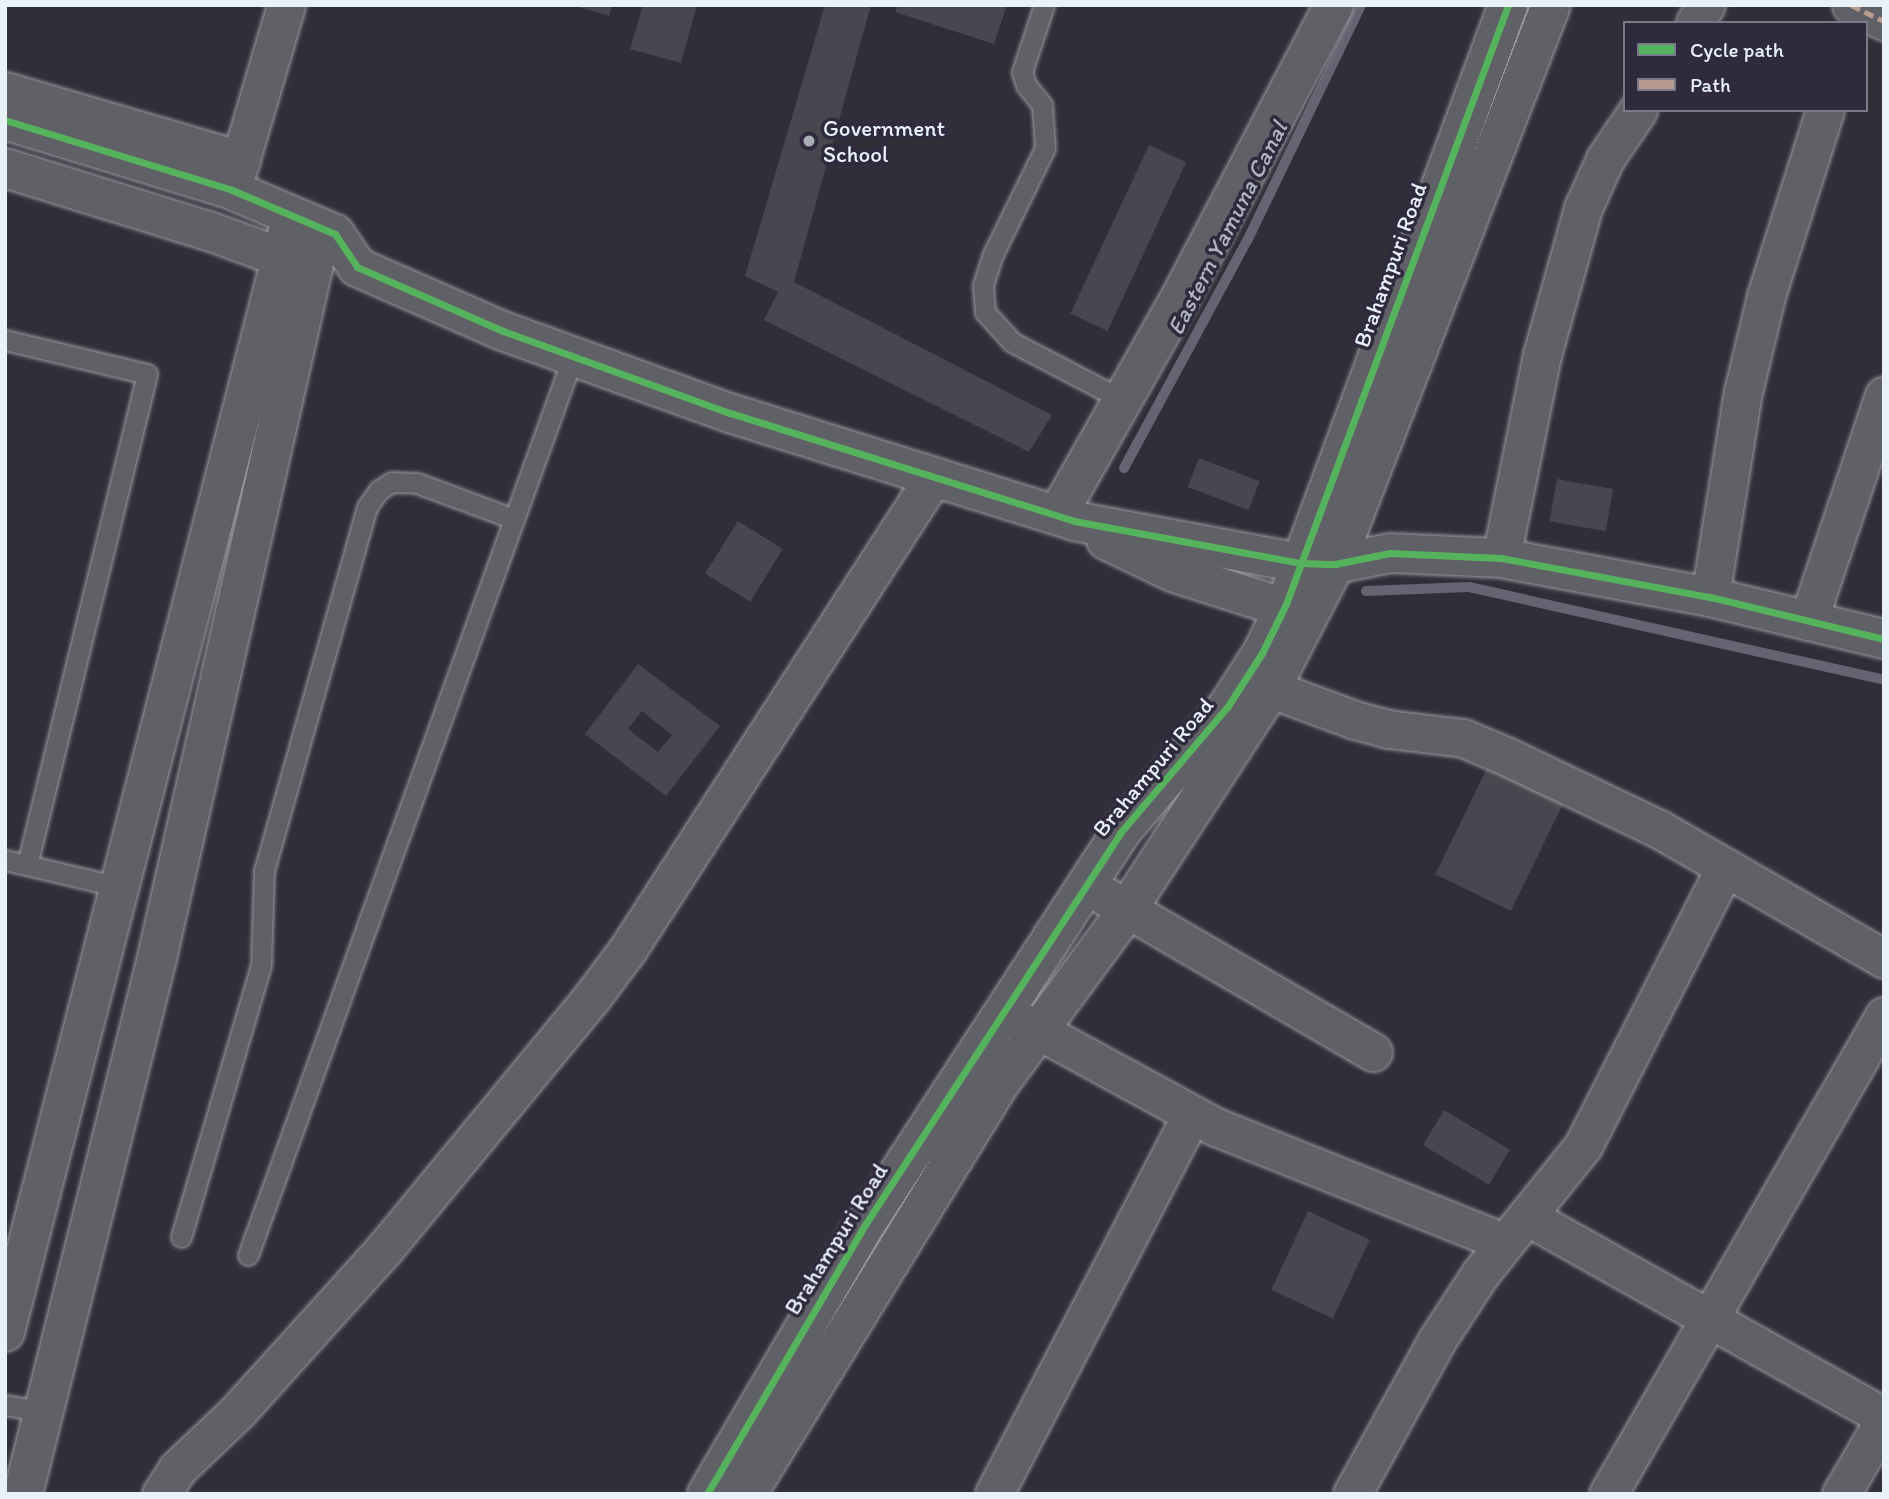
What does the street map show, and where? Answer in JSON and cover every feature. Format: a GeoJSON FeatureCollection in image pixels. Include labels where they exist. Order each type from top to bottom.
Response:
{"type":"FeatureCollection","features":[{"type":"Feature","properties":{"kind":"street"},"geometry":{"type":"LineString","coordinates":[[237,175],[286,5]]}},
{"type":"Feature","properties":{"kind":"street"},"geometry":{"type":"LineString","coordinates":[[1066,518],[1123,400],[1334,5]]}},
{"type":"Feature","properties":{"kind":"street","name":"Brahampuri Road"},"geometry":{"type":"LineString","coordinates":[[1318,563],[1508,5]]}},
{"type":"Feature","properties":{"kind":"street","name":"Brahampuri Road"},"geometry":{"type":"LineString","coordinates":[[750,1493],[997,1087],[1126,909],[1257,685],[1318,563],[1550,5]]}},
{"type":"Feature","properties":{"kind":"street"},"geometry":{"type":"LineString","coordinates":[[1696,21],[1706,5]]}},
{"type":"Feature","properties":{"kind":"street"},"geometry":{"type":"LineString","coordinates":[[5,91],[237,175],[307,222],[335,234],[357,267],[503,331],[730,413],[1066,518],[1318,563],[1390,553],[1501,558],[1710,597],[1884,639]]}},
{"type":"Feature","properties":{"kind":"street"},"geometry":{"type":"LineString","coordinates":[[1501,558],[1542,355],[1583,208],[1605,159],[1637,112]]}},
{"type":"Feature","properties":{"kind":"street"},"geometry":{"type":"LineString","coordinates":[[1710,597],[1744,392],[1763,308],[1824,112]]}},
{"type":"Feature","properties":{"kind":"street"},"geometry":{"type":"LineString","coordinates":[[5,120],[237,175]]}},
{"type":"Feature","properties":{"kind":"street"},"geometry":{"type":"LineString","coordinates":[[5,168],[325,274],[357,267]]}},
{"type":"Feature","properties":{"kind":"street"},"geometry":{"type":"LineString","coordinates":[[18,1481],[43,1412],[157,958],[307,222]]}},
{"type":"Feature","properties":{"kind":"street"},"geometry":{"type":"LineString","coordinates":[[5,1332],[120,887],[298,264]]}},
{"type":"Feature","properties":{"kind":"street"},"geometry":{"type":"LineString","coordinates":[[1808,621],[1884,395]]}},
{"type":"Feature","properties":{"kind":"street"},"geometry":{"type":"LineString","coordinates":[[161,1494],[177,1469],[237,1412],[386,1247],[599,988],[934,476]]}},
{"type":"Feature","properties":{"kind":"street"},"geometry":{"type":"LineString","coordinates":[[1066,518],[1175,573],[1295,612]]}},
{"type":"Feature","properties":{"kind":"street"},"geometry":{"type":"LineString","coordinates":[[1257,685],[1388,729],[1463,738],[1660,829],[1884,959]]}},
{"type":"Feature","properties":{"kind":"street","name":"Brahampuri Road"},"geometry":{"type":"LineString","coordinates":[[707,1494],[861,1231],[1119,833],[1228,706],[1257,685]]}},
{"type":"Feature","properties":{"kind":"street"},"geometry":{"type":"LineString","coordinates":[[1352,1494],[1437,1340],[1515,1230],[1583,1146],[1725,867]]}},
{"type":"Feature","properties":{"kind":"street"},"geometry":{"type":"LineString","coordinates":[[1086,885],[1373,1052]]}},
{"type":"Feature","properties":{"kind":"street"},"geometry":{"type":"LineString","coordinates":[[1005,1012],[1192,1114],[1282,1156],[1515,1230],[1711,1318],[1884,1418],[1841,1494]]}},
{"type":"Feature","properties":{"kind":"street"},"geometry":{"type":"LineString","coordinates":[[1608,1494],[1884,1016]]}},
{"type":"Feature","properties":{"kind":"street"},"geometry":{"type":"LineString","coordinates":[[994,1494],[1192,1114]]}},
{"type":"Feature","properties":{"kind":"lane"},"geometry":{"type":"LineString","coordinates":[[1044,5],[1022,72],[1026,85],[1042,105],[1045,148],[992,254],[983,285],[985,312],[1012,342],[1123,400]]}},
{"type":"Feature","properties":{"kind":"lane"},"geometry":{"type":"LineString","coordinates":[[5,340],[147,374],[27,865]]}},
{"type":"Feature","properties":{"kind":"lane"},"geometry":{"type":"LineString","coordinates":[[248,1255],[573,356]]}},
{"type":"Feature","properties":{"kind":"lane"},"geometry":{"type":"LineString","coordinates":[[181,1237],[261,965],[264,871],[367,507],[379,490],[392,482],[417,484],[514,519]]}},
{"type":"Feature","properties":{"kind":"lane"},"geometry":{"type":"LineString","coordinates":[[5,860],[120,887]]}},
{"type":"Feature","properties":{"kind":"lane"},"geometry":{"type":"LineString","coordinates":[[5,1405],[43,1412]]}},
{"type":"Feature","properties":{"kind":"building"},"geometry":{"type":"Polygon","coordinates":[[[572,5],[612,5],[609,16],[572,5]]]}},
{"type":"Feature","properties":{"kind":"building"},"geometry":{"type":"Polygon","coordinates":[[[643,5],[697,5],[681,63],[630,49],[643,5]]]}},
{"type":"Feature","properties":{"kind":"building","name":"Government School"},"geometry":{"type":"Polygon","coordinates":[[[825,5],[871,5],[794,282],[1052,415],[1029,452],[764,320],[778,292],[745,276],[825,5]]]}},
{"type":"Feature","properties":{"kind":"building"},"geometry":{"type":"Polygon","coordinates":[[[898,5],[1007,5],[994,44],[895,12],[898,5]]]}},
{"type":"Feature","properties":{"kind":"building"},"geometry":{"type":"Polygon","coordinates":[[[1149,145],[1186,162],[1108,331],[1070,314],[1149,145]]]}},
{"type":"Feature","properties":{"kind":"building"},"geometry":{"type":"Polygon","coordinates":[[[1199,458],[1260,481],[1249,510],[1188,487],[1199,458]]]}},
{"type":"Feature","properties":{"kind":"building"},"geometry":{"type":"Polygon","coordinates":[[[1557,479],[1613,489],[1606,531],[1550,521],[1557,479]]]}},
{"type":"Feature","properties":{"kind":"building"},"geometry":{"type":"Polygon","coordinates":[[[738,521],[783,549],[750,602],[705,574],[738,521]]]}},
{"type":"Feature","properties":{"kind":"building"},"geometry":{"type":"Polygon","coordinates":[[[638,664],[720,726],[666,796],[585,734],[638,664]],[[642,711],[628,729],[658,752],[672,735],[642,711]]]}},
{"type":"Feature","properties":{"kind":"building"},"geometry":{"type":"Polygon","coordinates":[[[1491,760],[1566,797],[1511,911],[1435,874],[1491,760]]]}},
{"type":"Feature","properties":{"kind":"building"},"geometry":{"type":"Polygon","coordinates":[[[1444,1110],[1510,1150],[1489,1185],[1423,1145],[1444,1110]]]}},
{"type":"Feature","properties":{"kind":"building"},"geometry":{"type":"Polygon","coordinates":[[[1308,1211],[1370,1240],[1333,1319],[1271,1290],[1308,1211]]]}},
{"type":"Feature","properties":{"kind":"waterway","name":"Eastern Yamuna Canal"},"geometry":{"type":"LineString","coordinates":[[1124,468],[1248,239],[1361,5]]}},
{"type":"Feature","properties":{"kind":"waterway"},"geometry":{"type":"LineString","coordinates":[[1366,591],[1469,587],[1884,680]]}},
{"type":"Feature","properties":{"kind":"marked path"},"geometry":{"type":"LineString","coordinates":[[1851,5],[1884,21]]}},
{"type":"Feature","properties":{"kind":"cycle path"},"geometry":{"type":"LineString","coordinates":[[707,1494],[861,1231],[1120,833],[1228,706],[1262,653],[1286,604],[1508,5]]}},
{"type":"Feature","properties":{"kind":"cycle path"},"geometry":{"type":"LineString","coordinates":[[5,120],[232,190],[335,234],[357,267],[503,331],[730,413],[1074,521],[1301,563],[1335,564],[1390,553],[1501,558],[1710,597],[1884,639]]}},
{"type":"Feature","properties":{"kind":"place","name":"Government School"},"geometry":{"type":"Point","coordinates":[809,141]}}]}
